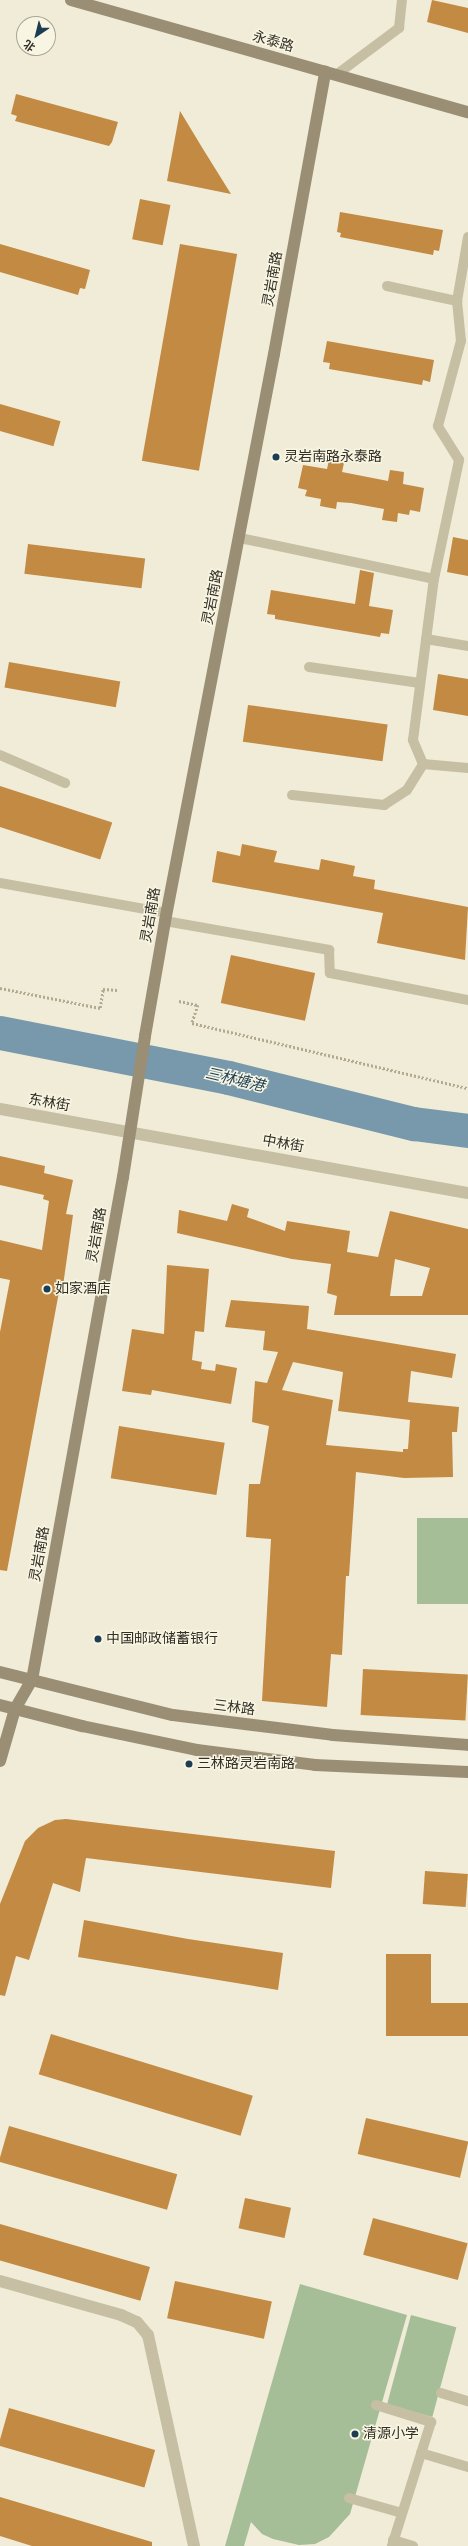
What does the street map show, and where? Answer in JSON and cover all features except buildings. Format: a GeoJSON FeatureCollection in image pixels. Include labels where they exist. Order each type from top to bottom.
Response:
{"type":"FeatureCollection","features":[{"type":"Feature","properties":{"kind":"street","name":"永泰路"},"geometry":{"type":"LineString","coordinates":[[71,0],[468,112]]}},
{"type":"Feature","properties":{"kind":"street","name":"灵岩南路"},"geometry":{"type":"LineString","coordinates":[[0,1761],[15,1709],[32,1680],[123,1177],[145,1036],[166,917],[330,73]]}},
{"type":"Feature","properties":{"kind":"street","name":"东林街"},"geometry":{"type":"LineString","coordinates":[[0,1110],[92,1126]]}},
{"type":"Feature","properties":{"kind":"street","name":"中林街"},"geometry":{"type":"LineString","coordinates":[[92,1126],[468,1193]]}},
{"type":"Feature","properties":{"kind":"street","name":"三林路"},"geometry":{"type":"LineString","coordinates":[[0,1672],[173,1715],[333,1735],[468,1745]]}},
{"type":"Feature","properties":{"kind":"street"},"geometry":{"type":"LineString","coordinates":[[0,1705],[197,1750],[315,1765],[468,1772]]}},
{"type":"Feature","properties":{"kind":"street"},"geometry":{"type":"LineString","coordinates":[[0,2281],[121,2315],[137,2322],[148,2335],[194,2546]]}},
{"type":"Feature","properties":{"kind":"lane"},"geometry":{"type":"LineString","coordinates":[[330,73],[399,28],[402,0]]}},
{"type":"Feature","properties":{"kind":"lane"},"geometry":{"type":"LineString","coordinates":[[423,764],[413,740],[434,579],[464,460],[438,426],[465,339],[457,301],[468,236]]}},
{"type":"Feature","properties":{"kind":"lane"},"geometry":{"type":"LineString","coordinates":[[387,286],[457,301]]}},
{"type":"Feature","properties":{"kind":"lane"},"geometry":{"type":"LineString","coordinates":[[240,538],[434,579]]}},
{"type":"Feature","properties":{"kind":"lane"},"geometry":{"type":"LineString","coordinates":[[426,639],[468,646]]}},
{"type":"Feature","properties":{"kind":"lane"},"geometry":{"type":"LineString","coordinates":[[309,667],[420,683]]}},
{"type":"Feature","properties":{"kind":"lane"},"geometry":{"type":"LineString","coordinates":[[0,755],[65,783]]}},
{"type":"Feature","properties":{"kind":"lane"},"geometry":{"type":"LineString","coordinates":[[423,764],[468,768]]}},
{"type":"Feature","properties":{"kind":"lane"},"geometry":{"type":"LineString","coordinates":[[292,796],[384,805],[407,790],[423,764]]}},
{"type":"Feature","properties":{"kind":"lane"},"geometry":{"type":"LineString","coordinates":[[0,883],[329,950],[330,973],[468,1000]]}},
{"type":"Feature","properties":{"kind":"lane"},"geometry":{"type":"LineString","coordinates":[[441,2393],[468,2401]]}},
{"type":"Feature","properties":{"kind":"lane"},"geometry":{"type":"LineString","coordinates":[[376,2405],[431,2422],[392,2543],[413,2546]]}},
{"type":"Feature","properties":{"kind":"lane"},"geometry":{"type":"LineString","coordinates":[[421,2453],[468,2467]]}},
{"type":"Feature","properties":{"kind":"lane"},"geometry":{"type":"LineString","coordinates":[[348,2498],[402,2513]]}},
{"type":"Feature","properties":{"kind":"path"},"geometry":{"type":"LineString","coordinates":[[0,988],[100,1008],[103,989],[118,990]]}},
{"type":"Feature","properties":{"kind":"path"},"geometry":{"type":"LineString","coordinates":[[179,1001],[198,1005],[192,1023],[468,1088]]}},
{"type":"Feature","properties":{"kind":"green space"},"geometry":{"type":"Polygon","coordinates":[[[417,1518],[468,1518],[468,1604],[417,1604],[417,1518]]]}},
{"type":"Feature","properties":{"kind":"green space"},"geometry":{"type":"Polygon","coordinates":[[[300,2284],[407,2315],[350,2514],[329,2537],[315,2544],[299,2545],[273,2539],[262,2534],[251,2522],[244,2546],[225,2546],[300,2284]]]}},
{"type":"Feature","properties":{"kind":"green space"},"geometry":{"type":"Polygon","coordinates":[[[411,2315],[456,2327],[432,2417],[387,2405],[411,2315]]]}},
{"type":"Feature","properties":{"kind":"waterway","name":"三林塘港"},"geometry":{"type":"LineString","coordinates":[[0,1033],[229,1078],[414,1124],[468,1131]]}},
{"type":"Feature","properties":{"kind":"place","name":"灵岩南路永泰路"},"geometry":{"type":"Point","coordinates":[276,457]}},
{"type":"Feature","properties":{"kind":"place","name":"如家酒店"},"geometry":{"type":"Point","coordinates":[47,1289]}},
{"type":"Feature","properties":{"kind":"place","name":"中国邮政储蓄银行"},"geometry":{"type":"Point","coordinates":[98,1639]}},
{"type":"Feature","properties":{"kind":"place","name":"三林路灵岩南路"},"geometry":{"type":"Point","coordinates":[189,1764]}},
{"type":"Feature","properties":{"kind":"place","name":"清源小学"},"geometry":{"type":"Point","coordinates":[355,2434]}}]}
